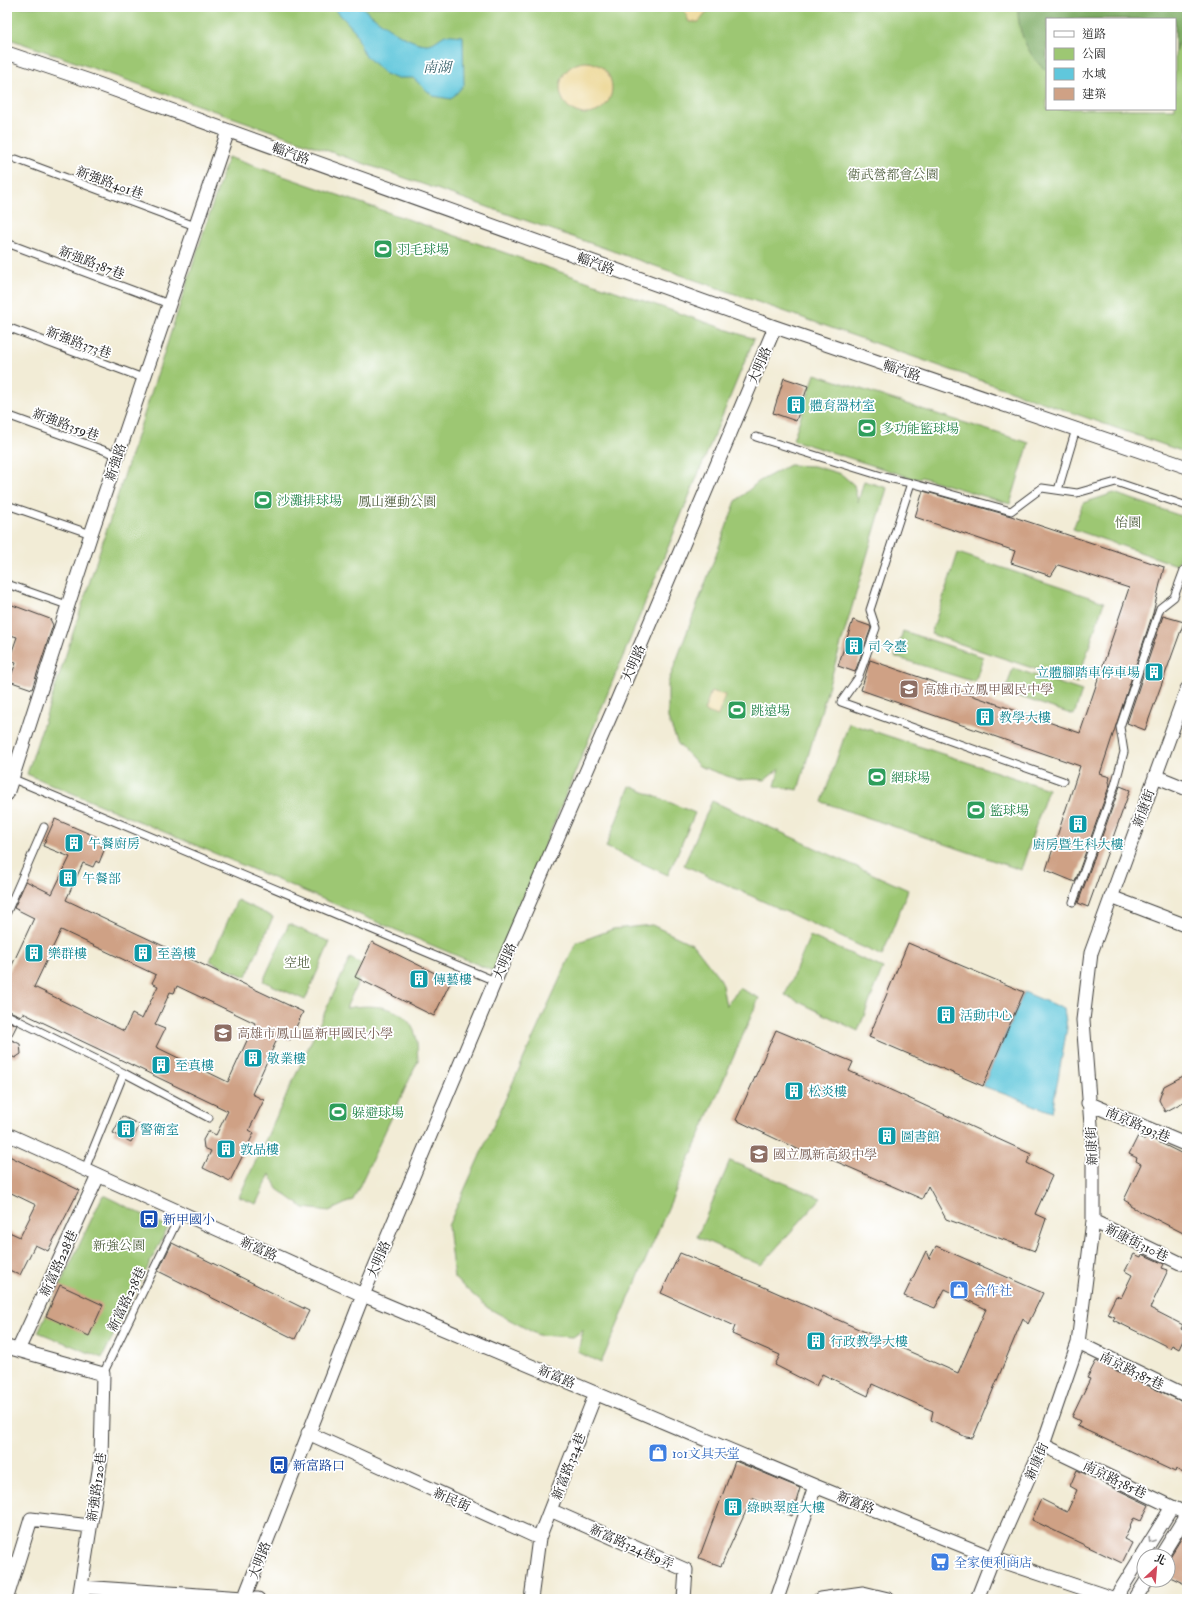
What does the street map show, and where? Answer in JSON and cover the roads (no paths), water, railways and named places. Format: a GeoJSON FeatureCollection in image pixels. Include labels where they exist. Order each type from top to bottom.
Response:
{"type":"FeatureCollection","features":[{"type":"Feature","properties":{"kind":"street","name":"輜汽路"},"geometry":{"type":"LineString","coordinates":[[7,53],[87,80],[775,327],[1187,467]]}},
{"type":"Feature","properties":{"kind":"street","name":"新強路"},"geometry":{"type":"LineString","coordinates":[[7,794],[10,777],[117,455],[228,131]]}},
{"type":"Feature","properties":{"kind":"street","name":"大明路"},"geometry":{"type":"LineString","coordinates":[[244,1598],[362,1295],[495,981],[617,701],[775,327]]}},
{"type":"Feature","properties":{"kind":"street","name":"新康街"},"geometry":{"type":"LineString","coordinates":[[977,1599],[993,1558],[1043,1445],[1078,1343],[1093,1221],[1093,1151],[1088,1103],[1083,1020],[1090,953],[1187,689]]}},
{"type":"Feature","properties":{"kind":"street"},"geometry":{"type":"LineString","coordinates":[[1155,776],[1187,788]]}},
{"type":"Feature","properties":{"kind":"street"},"geometry":{"type":"LineString","coordinates":[[1111,897],[1187,926]]}},
{"type":"Feature","properties":{"kind":"street","name":"南京路393巷"},"geometry":{"type":"LineString","coordinates":[[1088,1103],[1187,1145]]}},
{"type":"Feature","properties":{"kind":"street","name":"新富路"},"geometry":{"type":"LineString","coordinates":[[7,1134],[362,1295],[815,1486],[993,1558],[1115,1599]]}},
{"type":"Feature","properties":{"kind":"street","name":"新富路228巷"},"geometry":{"type":"LineString","coordinates":[[13,1349],[98,1176]]}},
{"type":"Feature","properties":{"kind":"street","name":"新康街310巷"},"geometry":{"type":"LineString","coordinates":[[1093,1221],[1180,1263]]}},
{"type":"Feature","properties":{"kind":"street","name":"南京路387巷"},"geometry":{"type":"LineString","coordinates":[[1078,1343],[1187,1396]]}},
{"type":"Feature","properties":{"kind":"street"},"geometry":{"type":"LineString","coordinates":[[13,1349],[103,1374]]}},
{"type":"Feature","properties":{"kind":"street","name":"新強路120巷"},"geometry":{"type":"LineString","coordinates":[[80,1593],[101,1458],[103,1374]]}},
{"type":"Feature","properties":{"kind":"street","name":"新富路324巷"},"geometry":{"type":"LineString","coordinates":[[539,1538],[596,1393]]}},
{"type":"Feature","properties":{"kind":"street","name":"新民街"},"geometry":{"type":"LineString","coordinates":[[308,1434],[539,1538]]}},
{"type":"Feature","properties":{"kind":"street","name":"南京路385巷"},"geometry":{"type":"LineString","coordinates":[[1043,1445],[1187,1514]]}},
{"type":"Feature","properties":{"kind":"street"},"geometry":{"type":"LineString","coordinates":[[777,1599],[815,1486]]}},
{"type":"Feature","properties":{"kind":"street"},"geometry":{"type":"LineString","coordinates":[[1115,1599],[1172,1506]]}},
{"type":"Feature","properties":{"kind":"street","name":"新富路324巷9弄"},"geometry":{"type":"LineString","coordinates":[[550,1510],[686,1570],[684,1599]]}},
{"type":"Feature","properties":{"kind":"street"},"geometry":{"type":"LineString","coordinates":[[1167,1548],[1187,1514]]}},
{"type":"Feature","properties":{"kind":"street"},"geometry":{"type":"LineString","coordinates":[[7,1597],[31,1519],[90,1526]]}},
{"type":"Feature","properties":{"kind":"street"},"geometry":{"type":"LineString","coordinates":[[531,1599],[539,1538]]}},
{"type":"Feature","properties":{"kind":"street"},"geometry":{"type":"LineString","coordinates":[[1135,1599],[1142,1588]]}},
{"type":"Feature","properties":{"kind":"street"},"geometry":{"type":"LineString","coordinates":[[80,1593],[258,1599]]}},
{"type":"Feature","properties":{"kind":"street"},"geometry":{"type":"LineString","coordinates":[[820,1599],[863,1593],[888,1599]]}},
{"type":"Feature","properties":{"kind":"lane","name":"新強路401巷"},"geometry":{"type":"LineString","coordinates":[[16,160],[195,226]]}},
{"type":"Feature","properties":{"kind":"lane","name":"新強路387巷"},"geometry":{"type":"LineString","coordinates":[[7,243],[169,304]]}},
{"type":"Feature","properties":{"kind":"lane","name":"新強路373巷"},"geometry":{"type":"LineString","coordinates":[[7,327],[143,378]]}},
{"type":"Feature","properties":{"kind":"lane","name":"新強路359巷"},"geometry":{"type":"LineString","coordinates":[[7,415],[117,455]]}},
{"type":"Feature","properties":{"kind":"lane"},"geometry":{"type":"LineString","coordinates":[[1058,490],[1076,429]]}},
{"type":"Feature","properties":{"kind":"lane"},"geometry":{"type":"LineString","coordinates":[[756,437],[888,478],[1011,511],[1042,488],[1077,493],[1116,482],[1187,506]]}},
{"type":"Feature","properties":{"kind":"lane"},"geometry":{"type":"LineString","coordinates":[[911,483],[870,610],[876,628],[858,678],[841,702],[1063,781]]}},
{"type":"Feature","properties":{"kind":"lane"},"geometry":{"type":"LineString","coordinates":[[7,505],[91,534]]}},
{"type":"Feature","properties":{"kind":"lane"},"geometry":{"type":"LineString","coordinates":[[1073,902],[1115,785],[1124,752],[1120,727],[1160,608],[1174,597],[1184,570],[1187,568]]}},
{"type":"Feature","properties":{"kind":"lane"},"geometry":{"type":"LineString","coordinates":[[7,584],[68,605]]}},
{"type":"Feature","properties":{"kind":"lane"},"geometry":{"type":"LineString","coordinates":[[10,777],[495,981]]}},
{"type":"Feature","properties":{"kind":"lane"},"geometry":{"type":"LineString","coordinates":[[7,912],[44,827]]}},
{"type":"Feature","properties":{"kind":"lane"},"geometry":{"type":"LineString","coordinates":[[7,1015],[124,1073],[209,1118]]}},
{"type":"Feature","properties":{"kind":"lane"},"geometry":{"type":"LineString","coordinates":[[85,1170],[124,1073]]}},
{"type":"Feature","properties":{"kind":"lane","name":"新富路238巷"},"geometry":{"type":"LineString","coordinates":[[103,1374],[181,1213]]}},
{"type":"Feature","properties":{"kind":"water","name":"南湖"},"geometry":{"type":"Polygon","coordinates":[[[333,7],[362,7],[393,31],[412,41],[429,44],[445,35],[463,36],[464,85],[451,99],[433,96],[413,78],[395,78],[385,74],[364,54],[355,31],[333,7]]]}},
{"type":"Feature","properties":{"kind":"water"},"geometry":{"type":"Polygon","coordinates":[[[1024,992],[1064,1009],[1067,1028],[1052,1112],[983,1086],[1024,992]]]}},
{"type":"Feature","properties":{"kind":"place","name":"羽毛球場"},"geometry":{"type":"Point","coordinates":[383,249]}},
{"type":"Feature","properties":{"kind":"place","name":"體育器材室"},"geometry":{"type":"Point","coordinates":[796,405]}},
{"type":"Feature","properties":{"kind":"place","name":"多功能籃球場"},"geometry":{"type":"Point","coordinates":[867,428]}},
{"type":"Feature","properties":{"kind":"place","name":"沙灘排球場"},"geometry":{"type":"Point","coordinates":[263,500]}},
{"type":"Feature","properties":{"kind":"place","name":"司令臺"},"geometry":{"type":"Point","coordinates":[854,646]}},
{"type":"Feature","properties":{"kind":"place","name":"立體腳踏車停車場"},"geometry":{"type":"Point","coordinates":[1154,672]}},
{"type":"Feature","properties":{"kind":"place","name":"高雄市立鳳甲國民中學"},"geometry":{"type":"Point","coordinates":[909,689]}},
{"type":"Feature","properties":{"kind":"place","name":"跳遠場"},"geometry":{"type":"Point","coordinates":[737,710]}},
{"type":"Feature","properties":{"kind":"place","name":"教學大樓"},"geometry":{"type":"Point","coordinates":[985,717]}},
{"type":"Feature","properties":{"kind":"place","name":"網球場"},"geometry":{"type":"Point","coordinates":[877,777]}},
{"type":"Feature","properties":{"kind":"place","name":"籃球場"},"geometry":{"type":"Point","coordinates":[976,810]}},
{"type":"Feature","properties":{"kind":"place","name":"廚房暨生科大樓"},"geometry":{"type":"Point","coordinates":[1078,824]}},
{"type":"Feature","properties":{"kind":"place","name":"午餐廚房"},"geometry":{"type":"Point","coordinates":[74,843]}},
{"type":"Feature","properties":{"kind":"place","name":"午餐部"},"geometry":{"type":"Point","coordinates":[68,878]}},
{"type":"Feature","properties":{"kind":"place","name":"樂群樓"},"geometry":{"type":"Point","coordinates":[34,953]}},
{"type":"Feature","properties":{"kind":"place","name":"至善樓"},"geometry":{"type":"Point","coordinates":[143,953]}},
{"type":"Feature","properties":{"kind":"place","name":"傳藝樓"},"geometry":{"type":"Point","coordinates":[419,979]}},
{"type":"Feature","properties":{"kind":"place","name":"活動中心"},"geometry":{"type":"Point","coordinates":[946,1015]}},
{"type":"Feature","properties":{"kind":"place","name":"高雄市鳳山區新甲國民小學"},"geometry":{"type":"Point","coordinates":[223,1033]}},
{"type":"Feature","properties":{"kind":"place","name":"敬業樓"},"geometry":{"type":"Point","coordinates":[253,1058]}},
{"type":"Feature","properties":{"kind":"place","name":"至真樓"},"geometry":{"type":"Point","coordinates":[161,1065]}},
{"type":"Feature","properties":{"kind":"place","name":"松炎樓"},"geometry":{"type":"Point","coordinates":[794,1091]}},
{"type":"Feature","properties":{"kind":"place","name":"躲避球場"},"geometry":{"type":"Point","coordinates":[338,1112]}},
{"type":"Feature","properties":{"kind":"place","name":"警衛室"},"geometry":{"type":"Point","coordinates":[126,1129]}},
{"type":"Feature","properties":{"kind":"place","name":"圖書館"},"geometry":{"type":"Point","coordinates":[887,1136]}},
{"type":"Feature","properties":{"kind":"place","name":"敦品樓"},"geometry":{"type":"Point","coordinates":[226,1149]}},
{"type":"Feature","properties":{"kind":"place","name":"國立鳳新高級中學"},"geometry":{"type":"Point","coordinates":[759,1154]}},
{"type":"Feature","properties":{"kind":"place","name":"新甲國小"},"geometry":{"type":"Point","coordinates":[149,1219]}},
{"type":"Feature","properties":{"kind":"place","name":"合作社"},"geometry":{"type":"Point","coordinates":[959,1290]}},
{"type":"Feature","properties":{"kind":"place","name":"行政教學大樓"},"geometry":{"type":"Point","coordinates":[816,1341]}},
{"type":"Feature","properties":{"kind":"place","name":"101文具天堂"},"geometry":{"type":"Point","coordinates":[658,1453]}},
{"type":"Feature","properties":{"kind":"place","name":"新富路口"},"geometry":{"type":"Point","coordinates":[279,1465]}},
{"type":"Feature","properties":{"kind":"place","name":"綠映翠庭大樓"},"geometry":{"type":"Point","coordinates":[733,1507]}},
{"type":"Feature","properties":{"kind":"place","name":"全家便利商店"},"geometry":{"type":"Point","coordinates":[940,1562]}},
{"type":"Feature","properties":{"kind":"park label","name":"衛武營都會公園"},"geometry":{"type":"Point","coordinates":[893,174]}},
{"type":"Feature","properties":{"kind":"park label","name":"鳳山運動公園"},"geometry":{"type":"Point","coordinates":[397,501]}},
{"type":"Feature","properties":{"kind":"park label","name":"怡園"},"geometry":{"type":"Point","coordinates":[1128,522]}},
{"type":"Feature","properties":{"kind":"park label","name":"空地"},"geometry":{"type":"Point","coordinates":[297,962]}},
{"type":"Feature","properties":{"kind":"park label","name":"新強公園"},"geometry":{"type":"Point","coordinates":[119,1245]}}]}
